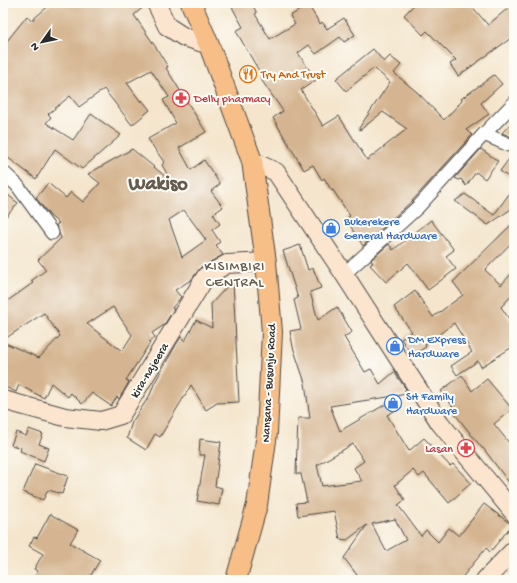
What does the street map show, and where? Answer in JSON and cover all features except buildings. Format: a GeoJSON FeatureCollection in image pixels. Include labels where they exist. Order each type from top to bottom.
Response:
{"type":"FeatureCollection","features":[{"type":"Feature","properties":{"kind":"main road","name":"Nansana - Busunju Road"},"geometry":{"type":"LineString","coordinates":[[191,3],[209,45],[252,162],[266,262],[272,332],[267,432],[257,506],[236,580]]}},
{"type":"Feature","properties":{"kind":"street"},"geometry":{"type":"LineString","coordinates":[[156,3],[167,26],[184,37],[209,45]]}},
{"type":"Feature","properties":{"kind":"street"},"geometry":{"type":"LineString","coordinates":[[344,274],[418,207],[514,103]]}},
{"type":"Feature","properties":{"kind":"street"},"geometry":{"type":"LineString","coordinates":[[484,134],[514,147]]}},
{"type":"Feature","properties":{"kind":"street"},"geometry":{"type":"LineString","coordinates":[[252,162],[276,172],[440,423],[514,513]]}},
{"type":"Feature","properties":{"kind":"street"},"geometry":{"type":"LineString","coordinates":[[3,172],[17,185],[52,233]]}},
{"type":"Feature","properties":{"kind":"street","name":"kira-najeera"},"geometry":{"type":"LineString","coordinates":[[3,400],[65,417],[101,421],[122,415],[206,276],[227,264],[266,262]]}},
{"type":"Feature","properties":{"kind":"street"},"geometry":{"type":"LineString","coordinates":[[485,580],[514,550]]}},
{"type":"Feature","properties":{"kind":"place","name":"Try And Trust"},"geometry":{"type":"Point","coordinates":[248,74]}},
{"type":"Feature","properties":{"kind":"place","name":"Delly pharmacy"},"geometry":{"type":"Point","coordinates":[181,98]}},
{"type":"Feature","properties":{"kind":"place","name":"Bukerekere General Hardware"},"geometry":{"type":"Point","coordinates":[331,228]}},
{"type":"Feature","properties":{"kind":"place","name":"DM Express Hardware"},"geometry":{"type":"Point","coordinates":[395,346]}},
{"type":"Feature","properties":{"kind":"place","name":"SH Family Hardware"},"geometry":{"type":"Point","coordinates":[393,403]}},
{"type":"Feature","properties":{"kind":"place","name":"Lasan"},"geometry":{"type":"Point","coordinates":[466,448]}},
{"type":"Feature","properties":{"kind":"district","name":"Wakiso"},"geometry":{"type":"Point","coordinates":[158,182]}},
{"type":"Feature","properties":{"kind":"district","name":"KISIMBIRI CENTRAL"},"geometry":{"type":"Point","coordinates":[235,274]}}]}
